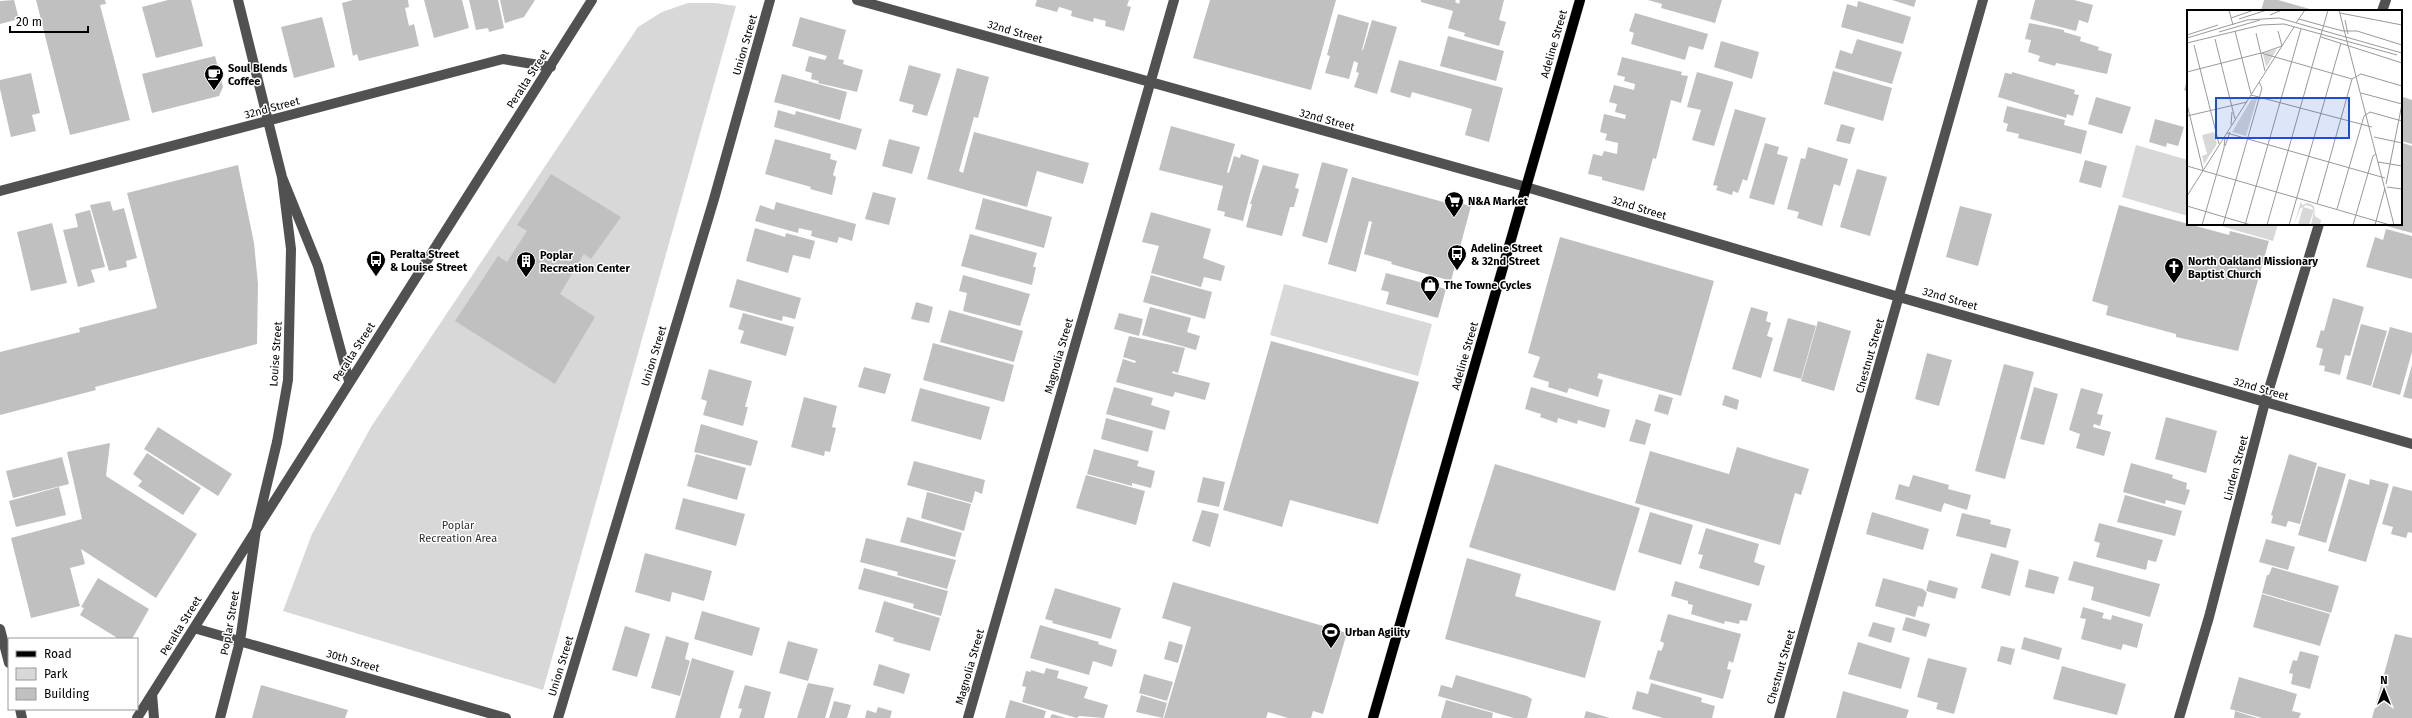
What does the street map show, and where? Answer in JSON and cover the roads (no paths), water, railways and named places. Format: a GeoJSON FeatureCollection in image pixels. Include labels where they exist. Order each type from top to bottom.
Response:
{"type":"FeatureCollection","features":[{"type":"Feature","properties":{"kind":"main road","name":"Adeline Street"},"geometry":{"type":"LineString","coordinates":[[1373,718],[1580,0]]}},
{"type":"Feature","properties":{"kind":"street","name":"Louise Street"},"geometry":{"type":"LineString","coordinates":[[238,0],[282,177],[318,266],[349,381]]}},
{"type":"Feature","properties":{"kind":"street","name":"Peralta Street"},"geometry":{"type":"LineString","coordinates":[[137,718],[349,381],[551,67],[592,0]]}},
{"type":"Feature","properties":{"kind":"street","name":"Union Street"},"geometry":{"type":"LineString","coordinates":[[558,718],[714,199],[770,0]]}},
{"type":"Feature","properties":{"kind":"street","name":"32nd Street"},"geometry":{"type":"LineString","coordinates":[[857,0],[1526,187],[1899,298],[2412,444]]}},
{"type":"Feature","properties":{"kind":"street","name":"Magnolia Street"},"geometry":{"type":"LineString","coordinates":[[968,718],[1174,0]]}},
{"type":"Feature","properties":{"kind":"street","name":"Chestnut Street"},"geometry":{"type":"LineString","coordinates":[[1779,718],[1983,0]]}},
{"type":"Feature","properties":{"kind":"street"},"geometry":{"type":"LineString","coordinates":[[2382,10],[2386,0]]}},
{"type":"Feature","properties":{"kind":"street","name":"32nd Street"},"geometry":{"type":"LineString","coordinates":[[0,191],[503,59],[551,67]]}},
{"type":"Feature","properties":{"kind":"street","name":"Louise Street"},"geometry":{"type":"LineString","coordinates":[[256,530],[277,442],[288,380],[291,249],[282,177]]}},
{"type":"Feature","properties":{"kind":"street","name":"Linden Street"},"geometry":{"type":"LineString","coordinates":[[2179,718],[2209,617],[2265,402],[2319,225]]}},
{"type":"Feature","properties":{"kind":"street","name":"Poplar Street"},"geometry":{"type":"LineString","coordinates":[[220,718],[240,641],[256,530]]}},
{"type":"Feature","properties":{"kind":"street","name":"30th Street"},"geometry":{"type":"LineString","coordinates":[[194,628],[506,718]]}},
{"type":"Feature","properties":{"kind":"street"},"geometry":{"type":"LineString","coordinates":[[0,629],[8,659]]}},
{"type":"Feature","properties":{"kind":"street"},"geometry":{"type":"LineString","coordinates":[[152,694],[154,718]]}},
{"type":"Feature","properties":{"kind":"place","name":"Soul Blends Coffee"},"geometry":{"type":"Point","coordinates":[214,91]}},
{"type":"Feature","properties":{"kind":"place","name":"N&A Market"},"geometry":{"type":"Point","coordinates":[1454,218]}},
{"type":"Feature","properties":{"kind":"place","name":"Adeline Street & 32nd Street"},"geometry":{"type":"Point","coordinates":[1457,271]}},
{"type":"Feature","properties":{"kind":"place","name":"Peralta Street & Louise Street"},"geometry":{"type":"Point","coordinates":[376,277]}},
{"type":"Feature","properties":{"kind":"place","name":"Poplar Recreation Center"},"geometry":{"type":"Point","coordinates":[526,278]}},
{"type":"Feature","properties":{"kind":"place","name":"North Oakland Missionary Baptist Church"},"geometry":{"type":"Point","coordinates":[2174,284]}},
{"type":"Feature","properties":{"kind":"place","name":"The Towne Cycles"},"geometry":{"type":"Point","coordinates":[1430,302]}},
{"type":"Feature","properties":{"kind":"place","name":"Urban Agility"},"geometry":{"type":"Point","coordinates":[1331,649]}},
{"type":"Feature","properties":{"kind":"park label","name":"Poplar Recreation Area"},"geometry":{"type":"Point","coordinates":[458,531]}}]}
